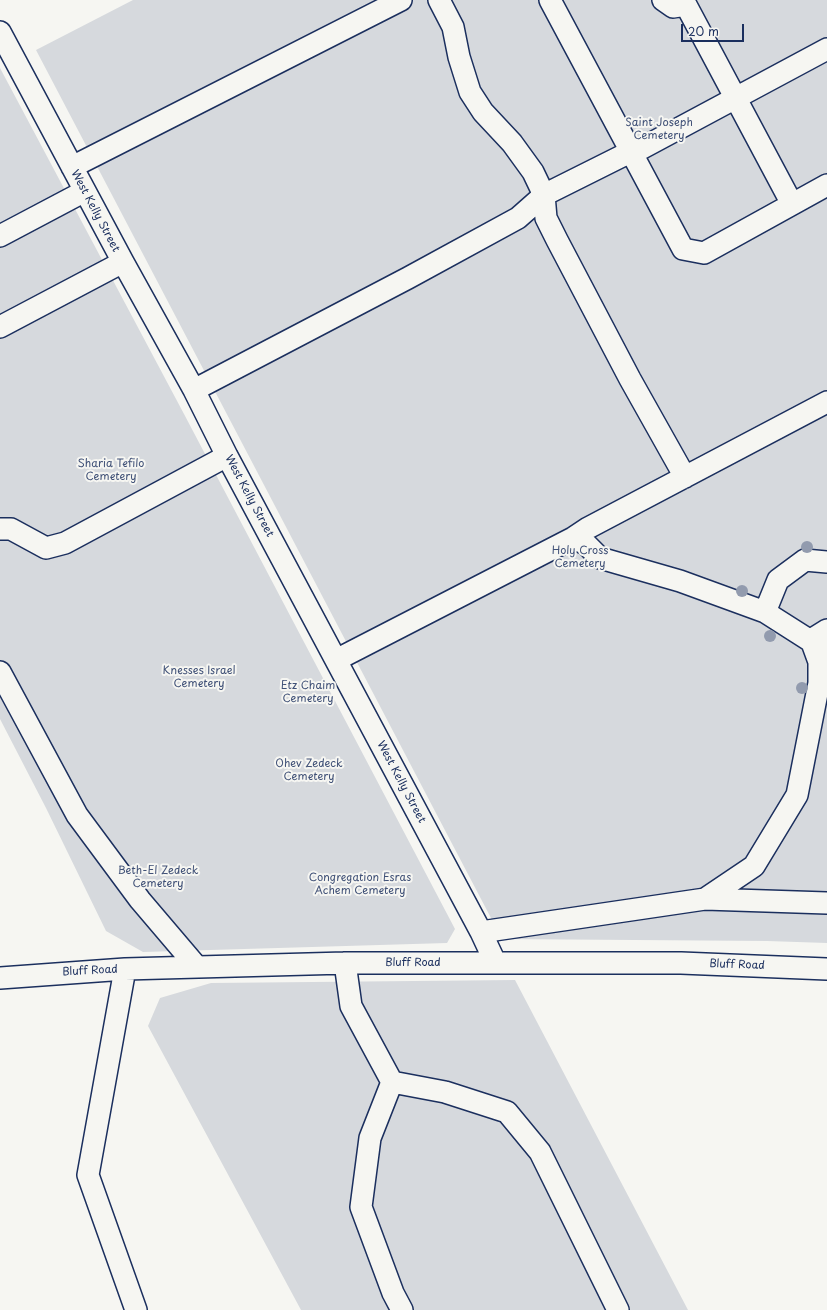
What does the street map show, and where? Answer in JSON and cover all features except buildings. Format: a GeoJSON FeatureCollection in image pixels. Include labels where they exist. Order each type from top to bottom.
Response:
{"type":"FeatureCollection","features":[{"type":"Feature","properties":{"kind":"street"},"geometry":{"type":"LineString","coordinates":[[72,167],[402,0]]}},
{"type":"Feature","properties":{"kind":"street"},"geometry":{"type":"LineString","coordinates":[[439,0],[452,27],[459,57],[470,92],[483,112],[512,143],[529,166],[544,195],[546,218],[557,240],[626,372],[685,477]]}},
{"type":"Feature","properties":{"kind":"street"},"geometry":{"type":"LineString","coordinates":[[550,0],[683,249],[704,253],[827,185]]}},
{"type":"Feature","properties":{"kind":"street"},"geometry":{"type":"LineString","coordinates":[[663,0],[673,8],[687,2],[736,99],[792,204]]}},
{"type":"Feature","properties":{"kind":"street","name":"West Kelly Street"},"geometry":{"type":"LineString","coordinates":[[1,35],[123,262],[194,390],[227,456],[481,932],[495,962]]}},
{"type":"Feature","properties":{"kind":"street"},"geometry":{"type":"LineString","coordinates":[[194,390],[408,278],[518,218],[544,195],[736,99],[827,50]]}},
{"type":"Feature","properties":{"kind":"street"},"geometry":{"type":"LineString","coordinates":[[0,236],[85,191]]}},
{"type":"Feature","properties":{"kind":"street"},"geometry":{"type":"LineString","coordinates":[[0,327],[123,262]]}},
{"type":"Feature","properties":{"kind":"street"},"geometry":{"type":"LineString","coordinates":[[336,660],[582,537],[685,477],[827,402]]}},
{"type":"Feature","properties":{"kind":"street"},"geometry":{"type":"LineString","coordinates":[[0,529],[11,529],[46,548],[65,543],[227,456]]}},
{"type":"Feature","properties":{"kind":"street"},"geometry":{"type":"LineString","coordinates":[[582,537],[600,558],[680,581],[765,612],[822,641],[819,662],[819,683],[797,795],[754,866],[705,899]]}},
{"type":"Feature","properties":{"kind":"street"},"geometry":{"type":"LineString","coordinates":[[765,612],[778,580],[805,560],[827,562]]}},
{"type":"Feature","properties":{"kind":"street"},"geometry":{"type":"LineString","coordinates":[[0,672],[77,814],[140,900],[197,966]]}},
{"type":"Feature","properties":{"kind":"street"},"geometry":{"type":"LineString","coordinates":[[481,932],[705,899],[827,903]]}},
{"type":"Feature","properties":{"kind":"street"},"geometry":{"type":"LineString","coordinates":[[164,968],[168,933]]}},
{"type":"Feature","properties":{"kind":"street"},"geometry":{"type":"LineString","coordinates":[[345,963],[351,1006],[392,1082],[370,1138],[361,1207],[393,1292],[402,1310]]}},
{"type":"Feature","properties":{"kind":"street","name":"Bluff Road"},"geometry":{"type":"LineString","coordinates":[[0,978],[124,969],[345,963],[681,963],[827,969]]}},
{"type":"Feature","properties":{"kind":"street"},"geometry":{"type":"LineString","coordinates":[[124,969],[88,1175],[136,1310]]}},
{"type":"Feature","properties":{"kind":"street"},"geometry":{"type":"LineString","coordinates":[[392,1082],[445,1092],[507,1112],[540,1152],[618,1310]]}},
{"type":"Feature","properties":{"kind":"green space","name":"Holy Cross Cemetery"},"geometry":{"type":"Polygon","coordinates":[[[133,0],[827,0],[827,943],[767,941],[502,939],[36,50],[133,0]]]}},
{"type":"Feature","properties":{"kind":"green space"},"geometry":{"type":"Polygon","coordinates":[[[0,68],[455,929],[447,943],[143,952],[106,931],[46,808],[0,719],[0,68]]]}},
{"type":"Feature","properties":{"kind":"green space"},"geometry":{"type":"Polygon","coordinates":[[[515,980],[688,1310],[301,1310],[148,1026],[160,998],[211,983],[515,980]]]}},
{"type":"Feature","properties":{"kind":"park label","name":"Saint Joseph Cemetery"},"geometry":{"type":"Point","coordinates":[659,129]}},
{"type":"Feature","properties":{"kind":"park label","name":"Sharia Tefilo Cemetery"},"geometry":{"type":"Point","coordinates":[111,470]}},
{"type":"Feature","properties":{"kind":"park label","name":"Knesses Israel Cemetery"},"geometry":{"type":"Point","coordinates":[199,677]}},
{"type":"Feature","properties":{"kind":"park label","name":"Etz Chaim Cemetery"},"geometry":{"type":"Point","coordinates":[308,692]}},
{"type":"Feature","properties":{"kind":"park label","name":"Ohev Zedeck Cemetery"},"geometry":{"type":"Point","coordinates":[309,770]}},
{"type":"Feature","properties":{"kind":"park label","name":"Beth-El Zedeck Cemetery"},"geometry":{"type":"Point","coordinates":[158,877]}},
{"type":"Feature","properties":{"kind":"park label","name":"Congregation Esras Achem Cemetery"},"geometry":{"type":"Point","coordinates":[360,884]}}]}
